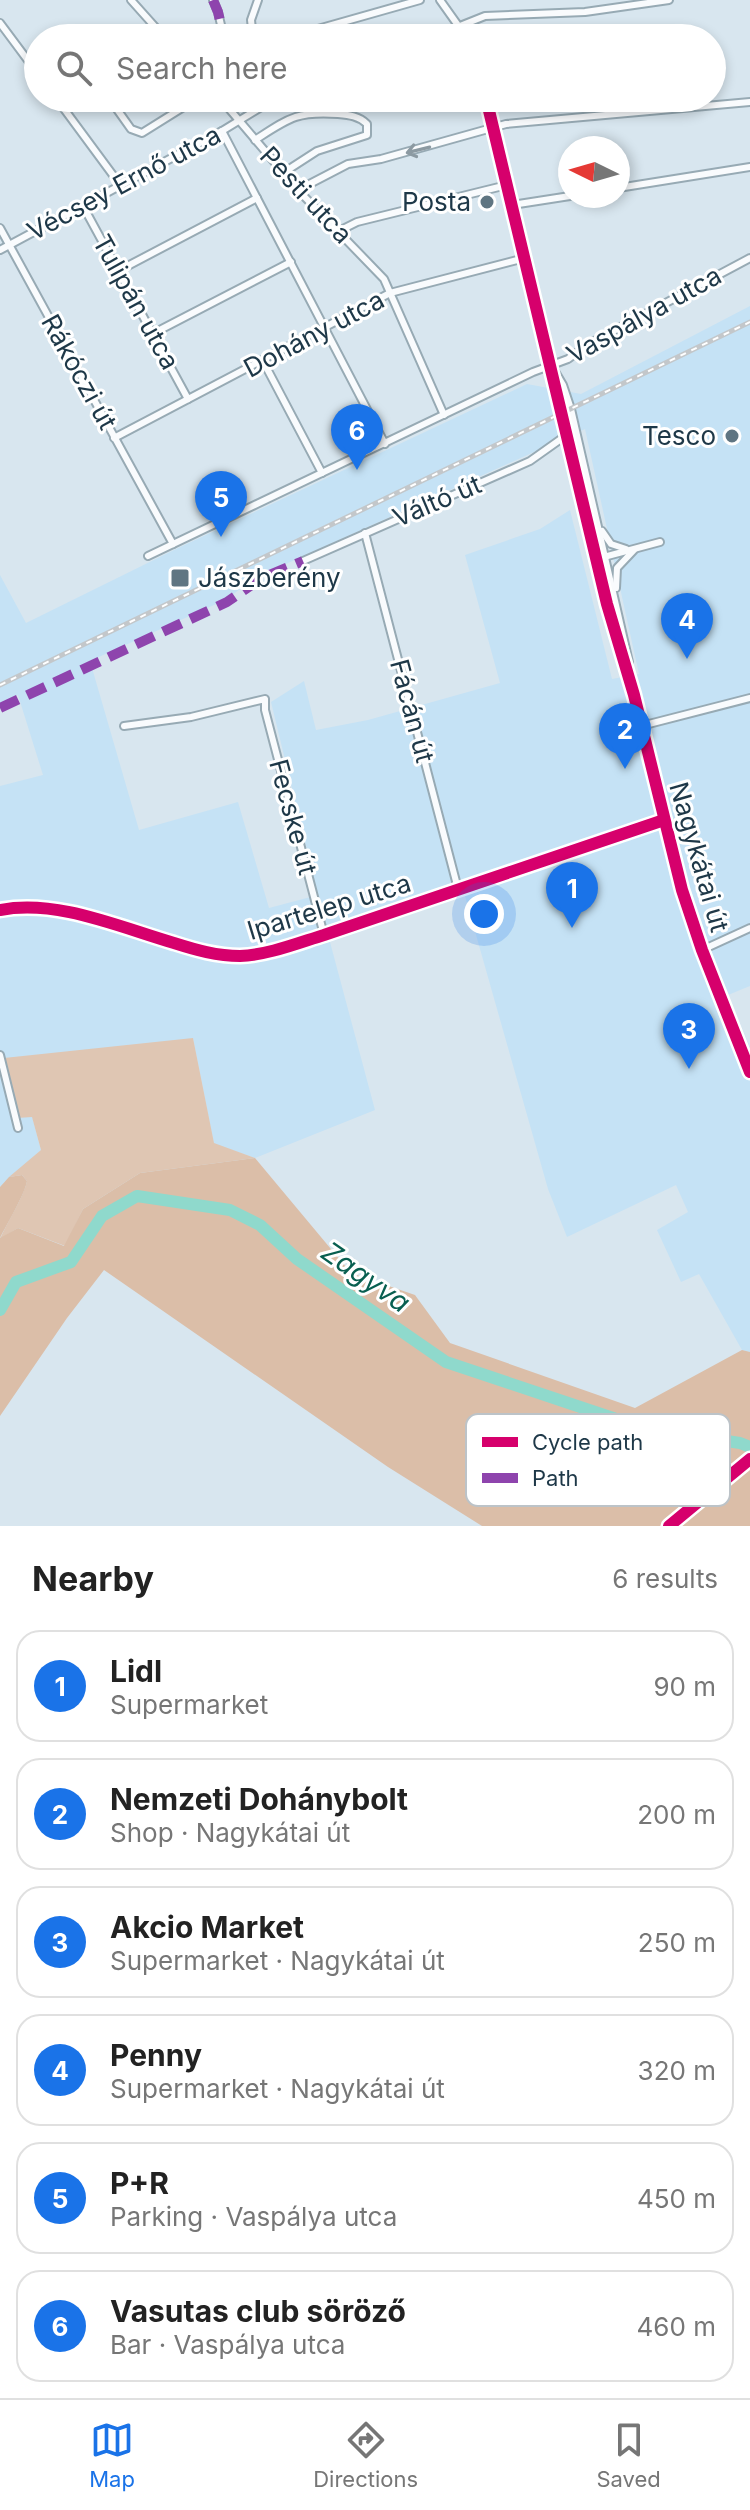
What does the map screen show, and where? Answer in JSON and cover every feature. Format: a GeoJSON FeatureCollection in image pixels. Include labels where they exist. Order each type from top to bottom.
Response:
{"type":"FeatureCollection","features":[{"type":"Feature","properties":{"kind":"street"},"geometry":{"type":"LineString","coordinates":[[131,0],[152,24]]}},
{"type":"Feature","properties":{"kind":"street"},"geometry":{"type":"LineString","coordinates":[[213,0],[221,24]]}},
{"type":"Feature","properties":{"kind":"street"},"geometry":{"type":"LineString","coordinates":[[251,24],[258,0]]}},
{"type":"Feature","properties":{"kind":"street"},"geometry":{"type":"LineString","coordinates":[[335,24],[420,0]]}},
{"type":"Feature","properties":{"kind":"street"},"geometry":{"type":"LineString","coordinates":[[440,0],[458,24]]}},
{"type":"Feature","properties":{"kind":"street"},"geometry":{"type":"LineString","coordinates":[[465,24],[485,16],[585,12],[669,0]]}},
{"type":"Feature","properties":{"kind":"street"},"geometry":{"type":"LineString","coordinates":[[0,23],[24,55]]}},
{"type":"Feature","properties":{"kind":"street"},"geometry":{"type":"LineString","coordinates":[[726,104],[750,102]]}},
{"type":"Feature","properties":{"kind":"street"},"geometry":{"type":"LineString","coordinates":[[66,112],[121,186]]}},
{"type":"Feature","properties":{"kind":"street"},"geometry":{"type":"LineString","coordinates":[[119,112],[131,129],[142,133],[176,112]]}},
{"type":"Feature","properties":{"kind":"street","name":"Pesti utca"},"geometry":{"type":"LineString","coordinates":[[232,112],[298,190],[384,279],[444,415]]}},
{"type":"Feature","properties":{"kind":"street","name":"Vécsey Ernő utca"},"geometry":{"type":"LineString","coordinates":[[0,250],[253,112]]}},
{"type":"Feature","properties":{"kind":"street"},"geometry":{"type":"LineString","coordinates":[[255,140],[287,120],[311,112],[350,115],[367,124],[367,135],[317,151],[283,173]]}},
{"type":"Feature","properties":{"kind":"street"},"geometry":{"type":"LineString","coordinates":[[489,112],[552,365]]}},
{"type":"Feature","properties":{"kind":"street"},"geometry":{"type":"LineString","coordinates":[[298,190],[348,164],[381,159],[506,124],[632,112]]}},
{"type":"Feature","properties":{"kind":"street"},"geometry":{"type":"LineString","coordinates":[[222,131],[385,444]]}},
{"type":"Feature","properties":{"kind":"street"},"geometry":{"type":"LineString","coordinates":[[630,186],[750,167]]}},
{"type":"Feature","properties":{"kind":"street"},"geometry":{"type":"LineString","coordinates":[[339,231],[357,222],[507,185]]}},
{"type":"Feature","properties":{"kind":"street"},"geometry":{"type":"LineString","coordinates":[[118,271],[257,198]]}},
{"type":"Feature","properties":{"kind":"street"},"geometry":{"type":"LineString","coordinates":[[512,205],[558,198]]}},
{"type":"Feature","properties":{"kind":"street","name":"Tulipán utca"},"geometry":{"type":"LineString","coordinates":[[83,206],[188,399]]}},
{"type":"Feature","properties":{"kind":"street","name":"Rákóczi út"},"geometry":{"type":"LineString","coordinates":[[0,228],[173,544]]}},
{"type":"Feature","properties":{"kind":"street","name":"Dohány utca"},"geometry":{"type":"LineString","coordinates":[[114,438],[390,293],[525,258]]}},
{"type":"Feature","properties":{"kind":"street","name":"Vaspálya utca"},"geometry":{"type":"LineString","coordinates":[[148,556],[568,359],[587,345],[750,258]]}},
{"type":"Feature","properties":{"kind":"street"},"geometry":{"type":"LineString","coordinates":[[154,333],[291,262]]}},
{"type":"Feature","properties":{"kind":"street"},"geometry":{"type":"LineString","coordinates":[[263,361],[322,473]]}},
{"type":"Feature","properties":{"kind":"street","name":"Nagykátai út"},"geometry":{"type":"LineString","coordinates":[[552,365],[682,890],[750,1072]]}},
{"type":"Feature","properties":{"kind":"street","name":"Nagykátai út"},"geometry":{"type":"LineString","coordinates":[[552,365],[571,409],[595,515],[600,558],[618,607],[634,695]]}},
{"type":"Feature","properties":{"kind":"street","name":"Váltó út"},"geometry":{"type":"LineString","coordinates":[[303,561],[530,461],[568,434]]}},
{"type":"Feature","properties":{"kind":"street"},"geometry":{"type":"LineString","coordinates":[[595,515],[611,544],[634,549]]}},
{"type":"Feature","properties":{"kind":"street","name":"Fácán út"},"geometry":{"type":"LineString","coordinates":[[365,533],[458,889]]}},
{"type":"Feature","properties":{"kind":"street"},"geometry":{"type":"LineString","coordinates":[[600,558],[660,542]]}},
{"type":"Feature","properties":{"kind":"street"},"geometry":{"type":"LineString","coordinates":[[618,607],[617,568],[634,549]]}},
{"type":"Feature","properties":{"kind":"street"},"geometry":{"type":"LineString","coordinates":[[641,726],[750,698]]}},
{"type":"Feature","properties":{"kind":"street","name":"Fecske út"},"geometry":{"type":"LineString","coordinates":[[124,726],[191,717],[265,699],[265,710],[324,935]]}},
{"type":"Feature","properties":{"kind":"street","name":"Ipartelep utca"},"geometry":{"type":"LineString","coordinates":[[0,910],[20,906],[62,911],[207,953],[242,956],[280,949],[324,935],[664,820]]}},
{"type":"Feature","properties":{"kind":"street"},"geometry":{"type":"LineString","coordinates":[[702,950],[750,928]]}},
{"type":"Feature","properties":{"kind":"street"},"geometry":{"type":"LineString","coordinates":[[0,1055],[18,1128]]}},
{"type":"Feature","properties":{"kind":"street"},"geometry":{"type":"LineString","coordinates":[[730,1476],[750,1459]]}},
{"type":"Feature","properties":{"kind":"street"},"geometry":{"type":"LineString","coordinates":[[669,1526],[693,1506]]}},
{"type":"Feature","properties":{"kind":"shaded area"},"geometry":{"type":"Polygon","coordinates":[[[750,306],[750,986],[728,995],[750,1047],[750,1352],[742,1350],[699,1274],[681,1282],[657,1230],[688,1212],[676,1185],[567,1237],[548,1189],[465,896],[330,942],[375,1110],[255,1158],[214,1144],[193,1038],[17,1118],[32,1116],[41,1150],[0,1187],[0,786],[43,775],[18,695],[0,703],[0,575],[26,623],[527,384],[581,394],[750,306]],[[585,429],[257,577],[225,600],[90,661],[139,830],[238,802],[269,908],[318,895],[271,702],[304,681],[316,730],[368,720],[500,683],[465,555],[540,529],[570,510],[612,679],[639,674],[585,429]]]}},
{"type":"Feature","properties":{"kind":"shaded area"},"geometry":{"type":"Polygon","coordinates":[[[193,1038],[214,1143],[255,1158],[140,1173],[83,1209],[65,1246],[18,1228],[0,1239],[27,1181],[22,1175],[9,1177],[41,1150],[32,1117],[17,1118],[4,1058],[193,1038]]]}},
{"type":"Feature","properties":{"kind":"shaded area"},"geometry":{"type":"Polygon","coordinates":[[[255,1158],[351,1273],[415,1295],[450,1343],[635,1408],[742,1350],[750,1352],[750,1526],[482,1526],[388,1467],[104,1270],[0,1416],[0,1238],[18,1228],[64,1246],[83,1209],[140,1173],[255,1158]]]}},
{"type":"Feature","properties":{"kind":"shaded area"},"geometry":{"type":"Polygon","coordinates":[[[22,1175],[27,1181],[26,1187],[0,1238],[0,1187],[9,1177],[22,1175]]]}},
{"type":"Feature","properties":{"kind":"waterway","name":"Zagyva"},"geometry":{"type":"LineString","coordinates":[[0,1310],[16,1282],[71,1262],[102,1216],[137,1196],[230,1210],[260,1225],[297,1259],[446,1362],[601,1414]]}},
{"type":"Feature","properties":{"kind":"waterway","name":"Zagyva"},"geometry":{"type":"LineString","coordinates":[[730,1442],[750,1447]]}},
{"type":"Feature","properties":{"kind":"railway"},"geometry":{"type":"LineString","coordinates":[[0,685],[750,322]]}},
{"type":"Feature","properties":{"kind":"marked path"},"geometry":{"type":"LineString","coordinates":[[213,0],[221,24]]}},
{"type":"Feature","properties":{"kind":"marked path"},"geometry":{"type":"LineString","coordinates":[[0,708],[227,602],[260,579],[303,561]]}},
{"type":"Feature","properties":{"kind":"cycle path"},"geometry":{"type":"LineString","coordinates":[[489,112],[607,604],[634,695],[682,890],[750,1072]]}},
{"type":"Feature","properties":{"kind":"cycle path"},"geometry":{"type":"LineString","coordinates":[[0,910],[44,908],[66,911],[207,952],[251,955],[324,935],[664,820]]}},
{"type":"Feature","properties":{"kind":"cycle path"},"geometry":{"type":"LineString","coordinates":[[730,1476],[750,1459]]}},
{"type":"Feature","properties":{"kind":"cycle path"},"geometry":{"type":"LineString","coordinates":[[669,1526],[693,1506]]}},
{"type":"Feature","properties":{"kind":"place","name":"Posta"},"geometry":{"type":"Point","coordinates":[487,202]}},
{"type":"Feature","properties":{"kind":"place","name":"Tesco"},"geometry":{"type":"Point","coordinates":[732,436]}},
{"type":"Feature","properties":{"kind":"place","name":"Vasutas club söröző"},"geometry":{"type":"Point","coordinates":[357,470]}},
{"type":"Feature","properties":{"kind":"place","name":"P+R"},"geometry":{"type":"Point","coordinates":[221,537]}},
{"type":"Feature","properties":{"kind":"place","name":"Jászberény"},"geometry":{"type":"Point","coordinates":[180,578]}},
{"type":"Feature","properties":{"kind":"place","name":"Penny"},"geometry":{"type":"Point","coordinates":[687,659]}},
{"type":"Feature","properties":{"kind":"place","name":"Nemzeti Dohánybolt"},"geometry":{"type":"Point","coordinates":[625,769]}},
{"type":"Feature","properties":{"kind":"place","name":"Lidl"},"geometry":{"type":"Point","coordinates":[572,928]}},
{"type":"Feature","properties":{"kind":"place","name":"Akcio Market"},"geometry":{"type":"Point","coordinates":[689,1069]}}]}
